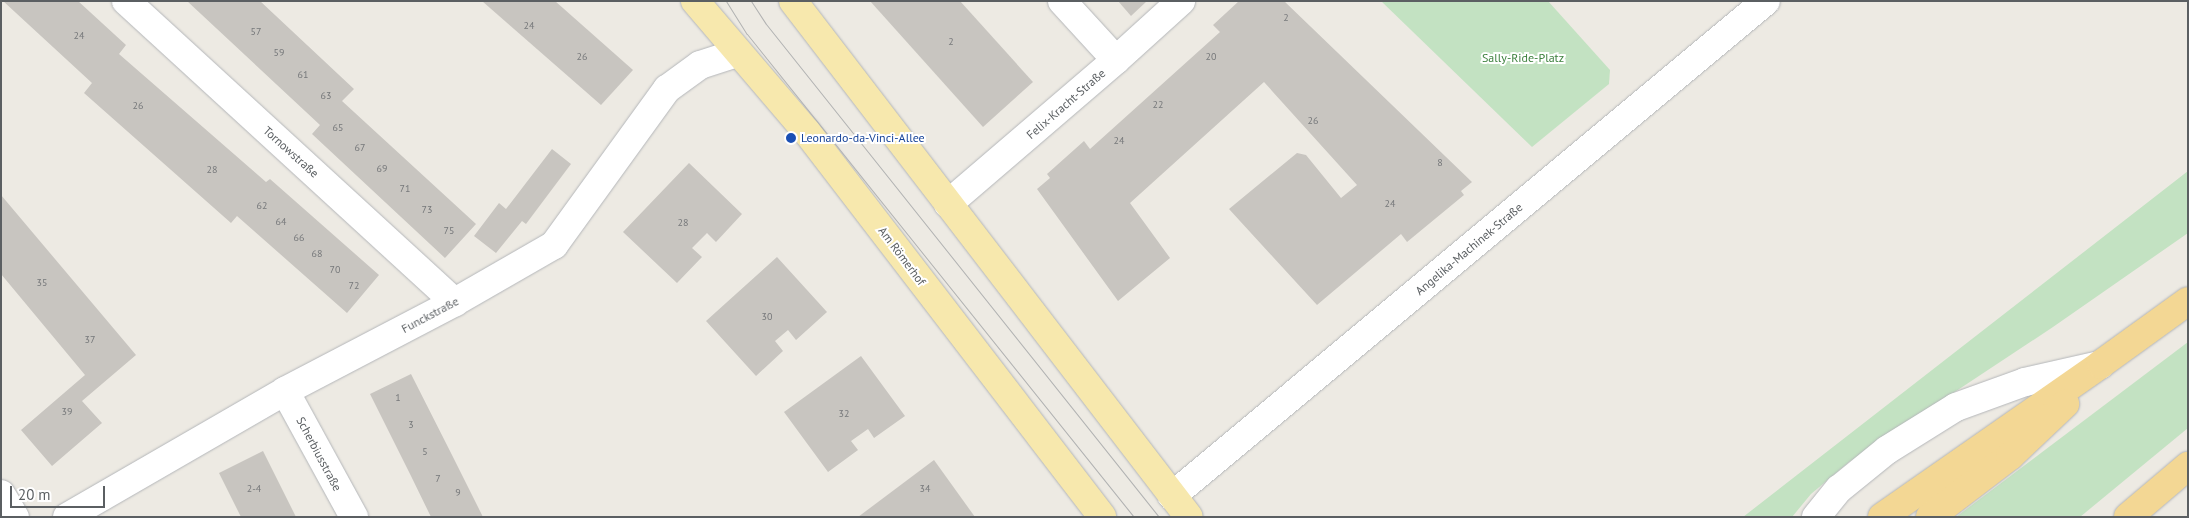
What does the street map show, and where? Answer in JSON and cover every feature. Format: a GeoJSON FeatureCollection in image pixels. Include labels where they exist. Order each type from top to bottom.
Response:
{"type":"FeatureCollection","features":[{"type":"Feature","properties":{"kind":"highway"},"geometry":{"type":"LineString","coordinates":[[1882,517],[2188,301]]}},
{"type":"Feature","properties":{"kind":"highway"},"geometry":{"type":"LineString","coordinates":[[1930,517],[2010,456],[2054,416],[2101,364]]}},
{"type":"Feature","properties":{"kind":"highway"},"geometry":{"type":"LineString","coordinates":[[2128,517],[2188,466]]}},
{"type":"Feature","properties":{"kind":"main road","name":"Am Römerhof"},"geometry":{"type":"LineString","coordinates":[[695,1],[737,53],[807,132],[1102,517]]}},
{"type":"Feature","properties":{"kind":"main road"},"geometry":{"type":"LineString","coordinates":[[793,1],[1189,517]]}},
{"type":"Feature","properties":{"kind":"street","name":"Tornowstraße"},"geometry":{"type":"LineString","coordinates":[[126,1],[455,302]]}},
{"type":"Feature","properties":{"kind":"street"},"geometry":{"type":"LineString","coordinates":[[1062,1],[1116,60]]}},
{"type":"Feature","properties":{"kind":"street","name":"Felix-Kracht-Straße"},"geometry":{"type":"LineString","coordinates":[[948,204],[1116,60],[1181,1]]}},
{"type":"Feature","properties":{"kind":"street","name":"Angelika-Machinek-Straße"},"geometry":{"type":"LineString","coordinates":[[1172,496],[1766,1]]}},
{"type":"Feature","properties":{"kind":"street","name":"Funckstraße"},"geometry":{"type":"LineString","coordinates":[[67,517],[285,391],[455,302],[554,245],[667,89],[700,65],[737,53]]}},
{"type":"Feature","properties":{"kind":"street"},"geometry":{"type":"LineString","coordinates":[[1816,517],[1839,489],[1872,463],[1956,407],[2025,382],[2101,364]]}},
{"type":"Feature","properties":{"kind":"street","name":"Scherbiusstraße"},"geometry":{"type":"LineString","coordinates":[[285,391],[354,517]]}},
{"type":"Feature","properties":{"kind":"street"},"geometry":{"type":"LineString","coordinates":[[1,494],[15,517]]}},
{"type":"Feature","properties":{"kind":"green space","name":"Sally-Ride-Platz"},"geometry":{"type":"Polygon","coordinates":[[[1381,1],[1548,1],[1610,70],[1609,84],[1532,147],[1381,1]]]}},
{"type":"Feature","properties":{"kind":"green space"},"geometry":{"type":"Polygon","coordinates":[[[2188,171],[2188,233],[2053,327],[1849,462],[1811,494],[1792,517],[1743,517],[2188,171]]]}},
{"type":"Feature","properties":{"kind":"green space"},"geometry":{"type":"Polygon","coordinates":[[[2188,342],[2188,428],[2080,517],[1956,517],[2188,342]]]}},
{"type":"Feature","properties":{"kind":"building"},"geometry":{"type":"Polygon","coordinates":[[[3,1],[78,1],[126,45],[119,54],[266,182],[270,179],[379,275],[347,313],[237,216],[231,223],[84,93],[92,83],[3,1]]]}},
{"type":"Feature","properties":{"kind":"building"},"geometry":{"type":"Polygon","coordinates":[[[187,1],[260,1],[354,89],[342,101],[476,224],[445,258],[312,134],[320,125],[187,1]]]}},
{"type":"Feature","properties":{"kind":"building"},"geometry":{"type":"Polygon","coordinates":[[[482,1],[555,1],[633,70],[601,105],[482,1]]]}},
{"type":"Feature","properties":{"kind":"building"},"geometry":{"type":"Polygon","coordinates":[[[870,1],[960,1],[1033,82],[983,127],[870,1]]]}},
{"type":"Feature","properties":{"kind":"building"},"geometry":{"type":"Polygon","coordinates":[[[1118,1],[1147,1],[1131,16],[1118,1]]]}},
{"type":"Feature","properties":{"kind":"building"},"geometry":{"type":"Polygon","coordinates":[[[1239,1],[1284,1],[1472,182],[1461,191],[1464,195],[1407,242],[1401,234],[1317,305],[1229,209],[1297,153],[1306,155],[1341,198],[1357,185],[1264,82],[1130,203],[1170,258],[1118,301],[1037,189],[1050,178],[1047,174],[1084,141],[1090,149],[1220,32],[1213,25],[1239,1]]]}},
{"type":"Feature","properties":{"kind":"building"},"geometry":{"type":"Polygon","coordinates":[[[552,149],[571,164],[526,224],[522,221],[496,253],[474,236],[499,203],[506,209],[552,149]]]}},
{"type":"Feature","properties":{"kind":"building"},"geometry":{"type":"Polygon","coordinates":[[[689,163],[742,214],[716,242],[707,233],[692,248],[702,257],[677,283],[623,232],[689,163]]]}},
{"type":"Feature","properties":{"kind":"building"},"geometry":{"type":"Polygon","coordinates":[[[1,195],[136,355],[82,401],[102,423],[52,466],[21,430],[85,375],[1,274],[1,195]]]}},
{"type":"Feature","properties":{"kind":"building"},"geometry":{"type":"Polygon","coordinates":[[[777,257],[827,312],[796,340],[788,330],[775,341],[783,351],[756,376],[706,321],[777,257]]]}},
{"type":"Feature","properties":{"kind":"building"},"geometry":{"type":"Polygon","coordinates":[[[861,356],[905,416],[874,438],[868,429],[851,441],[858,450],[828,472],[784,412],[861,356]]]}},
{"type":"Feature","properties":{"kind":"building"},"geometry":{"type":"Polygon","coordinates":[[[411,374],[483,517],[431,517],[370,394],[411,374]]]}},
{"type":"Feature","properties":{"kind":"building"},"geometry":{"type":"Polygon","coordinates":[[[263,451],[296,517],[241,517],[219,473],[263,451]]]}},
{"type":"Feature","properties":{"kind":"building"},"geometry":{"type":"Polygon","coordinates":[[[934,460],[975,517],[858,517],[934,460]]]}},
{"type":"Feature","properties":{"kind":"tram line"},"geometry":{"type":"LineString","coordinates":[[726,1],[747,34],[1134,517]]}},
{"type":"Feature","properties":{"kind":"tram line"},"geometry":{"type":"LineString","coordinates":[[751,1],[766,24],[1159,517]]}},
{"type":"Feature","properties":{"kind":"place","name":"Leonardo-da-Vinci-Allee"},"geometry":{"type":"Point","coordinates":[791,138]}}]}
